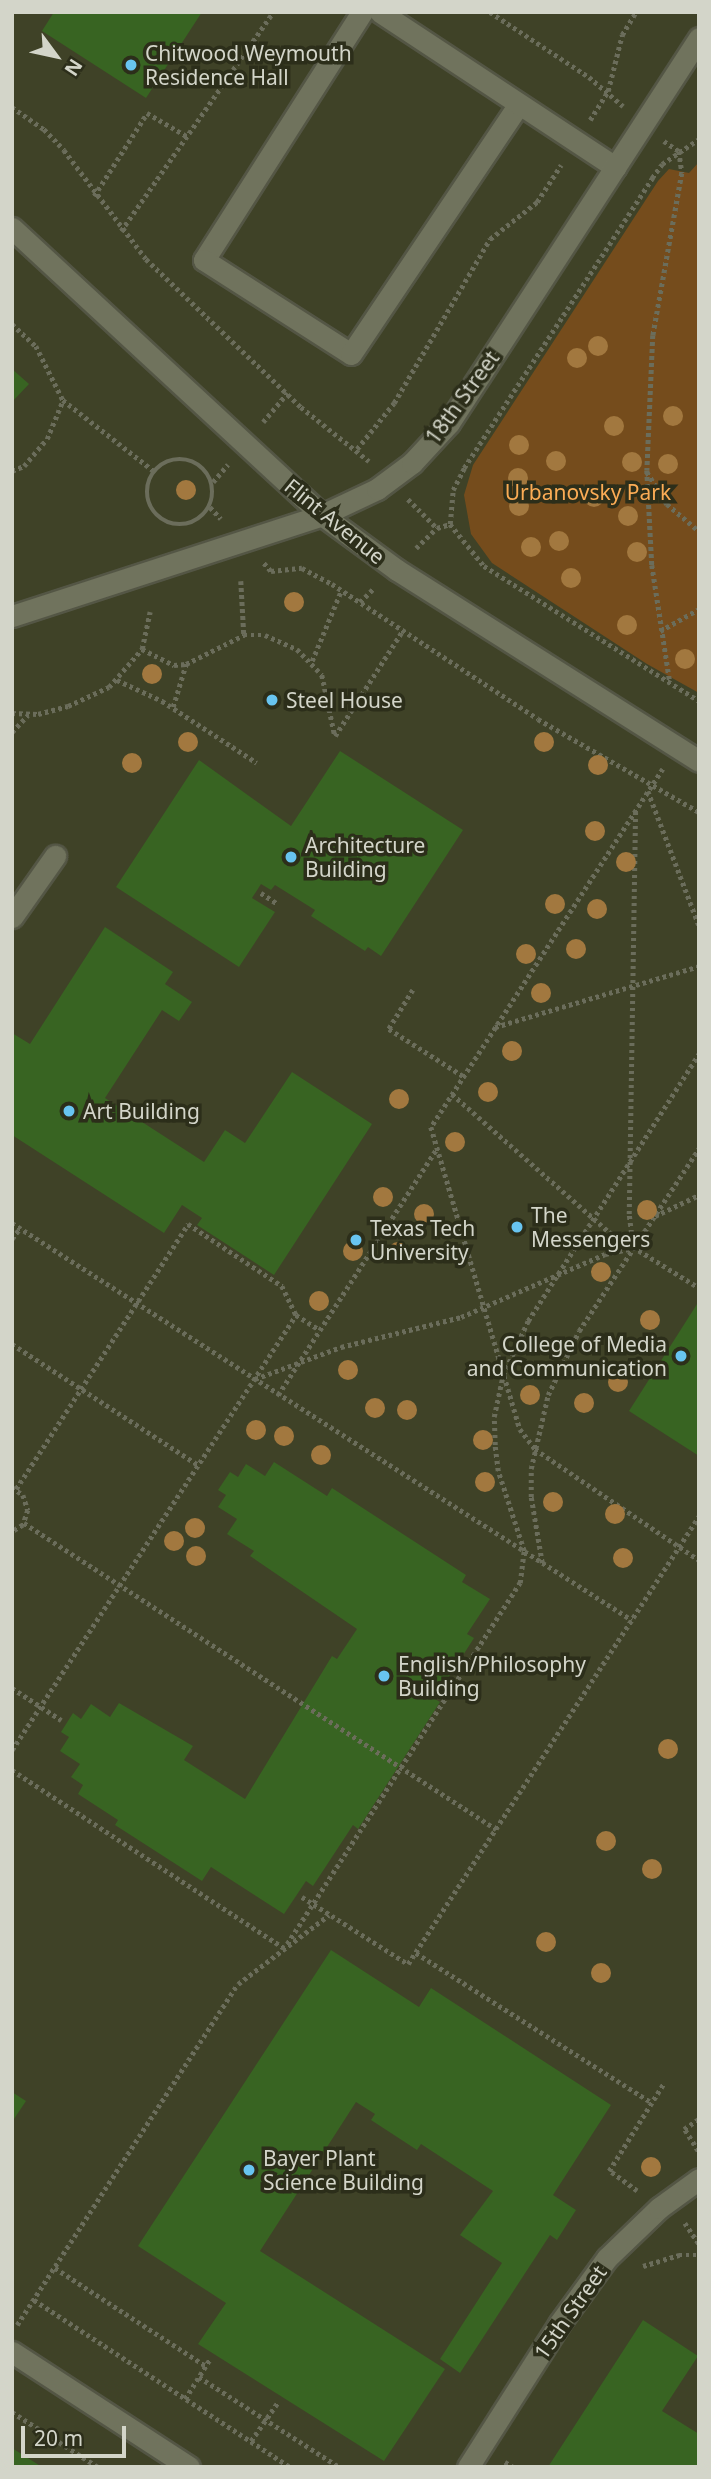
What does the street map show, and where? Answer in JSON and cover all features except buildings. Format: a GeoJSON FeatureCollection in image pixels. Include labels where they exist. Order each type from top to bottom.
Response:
{"type":"FeatureCollection","features":[{"type":"Feature","properties":{"kind":"street"},"geometry":{"type":"LineString","coordinates":[[362,12],[204,260],[351,354],[519,104]]}},
{"type":"Feature","properties":{"kind":"street"},"geometry":{"type":"LineString","coordinates":[[380,12],[615,167]]}},
{"type":"Feature","properties":{"kind":"street","name":"18th Street"},"geometry":{"type":"LineString","coordinates":[[12,616],[322,515],[389,480],[412,463],[449,423],[699,38]]}},
{"type":"Feature","properties":{"kind":"street","name":"Flint Avenue"},"geometry":{"type":"LineString","coordinates":[[12,228],[322,515],[395,568],[699,761]]}},
{"type":"Feature","properties":{"kind":"street"},"geometry":{"type":"LineString","coordinates":[[12,917],[55,856]]}},
{"type":"Feature","properties":{"kind":"street","name":"15th Street"},"geometry":{"type":"LineString","coordinates":[[468,2467],[559,2324],[607,2259],[659,2208],[699,2179]]}},
{"type":"Feature","properties":{"kind":"street"},"geometry":{"type":"LineString","coordinates":[[12,2351],[189,2467]]}},
{"type":"Feature","properties":{"kind":"path"},"geometry":{"type":"LineString","coordinates":[[121,231],[273,12]]}},
{"type":"Feature","properties":{"kind":"path"},"geometry":{"type":"LineString","coordinates":[[490,12],[608,91],[642,126],[679,151],[682,173],[653,335],[647,470],[660,631],[670,683]]}},
{"type":"Feature","properties":{"kind":"path"},"geometry":{"type":"LineString","coordinates":[[357,449],[394,403],[490,239],[537,202],[608,91],[622,36],[636,12]]}},
{"type":"Feature","properties":{"kind":"path"},"geometry":{"type":"LineString","coordinates":[[12,107],[44,129],[121,231],[301,407],[357,449],[437,527]]}},
{"type":"Feature","properties":{"kind":"path"},"geometry":{"type":"LineString","coordinates":[[94,196],[147,113],[188,137]]}},
{"type":"Feature","properties":{"kind":"path"},"geometry":{"type":"LineString","coordinates":[[699,139],[679,151],[652,178],[464,468],[453,490],[450,524],[463,546],[484,566],[699,701]]}},
{"type":"Feature","properties":{"kind":"path"},"geometry":{"type":"LineString","coordinates":[[12,324],[36,346],[63,400],[154,471]]}},
{"type":"Feature","properties":{"kind":"path"},"geometry":{"type":"LineString","coordinates":[[12,471],[24,466],[47,439],[63,400]]}},
{"type":"Feature","properties":{"kind":"path"},"geometry":{"type":"LineString","coordinates":[[167,461],[194,461],[213,482],[210,507],[194,522],[182,525],[158,517],[146,493],[154,471],[167,461]]}},
{"type":"Feature","properties":{"kind":"path"},"geometry":{"type":"LineString","coordinates":[[647,470],[667,504],[699,531]]}},
{"type":"Feature","properties":{"kind":"path"},"geometry":{"type":"LineString","coordinates":[[210,507],[271,571],[302,568],[342,590],[538,719],[699,812]]}},
{"type":"Feature","properties":{"kind":"path"},"geometry":{"type":"LineString","coordinates":[[360,602],[437,527],[450,524]]}},
{"type":"Feature","properties":{"kind":"path"},"geometry":{"type":"LineString","coordinates":[[242,581],[244,635]]}},
{"type":"Feature","properties":{"kind":"path"},"geometry":{"type":"LineString","coordinates":[[312,661],[342,590]]}},
{"type":"Feature","properties":{"kind":"path"},"geometry":{"type":"LineString","coordinates":[[660,631],[699,609]]}},
{"type":"Feature","properties":{"kind":"path"},"geometry":{"type":"LineString","coordinates":[[12,713],[29,714],[68,706],[117,680],[142,649],[150,612]]}},
{"type":"Feature","properties":{"kind":"path"},"geometry":{"type":"LineString","coordinates":[[142,649],[174,665],[186,664],[244,635],[285,642],[312,661],[328,686],[335,736],[403,631]]}},
{"type":"Feature","properties":{"kind":"path"},"geometry":{"type":"LineString","coordinates":[[173,708],[186,664]]}},
{"type":"Feature","properties":{"kind":"path"},"geometry":{"type":"LineString","coordinates":[[117,680],[173,708],[257,763]]}},
{"type":"Feature","properties":{"kind":"path"},"geometry":{"type":"LineString","coordinates":[[12,732],[29,714]]}},
{"type":"Feature","properties":{"kind":"path"},"geometry":{"type":"LineString","coordinates":[[677,748],[431,1126],[502,1377],[520,1429],[535,1448],[699,1560]]}},
{"type":"Feature","properties":{"kind":"path"},"geometry":{"type":"LineString","coordinates":[[647,791],[699,925]]}},
{"type":"Feature","properties":{"kind":"path"},"geometry":{"type":"LineString","coordinates":[[634,1248],[630,1160],[635,809]]}},
{"type":"Feature","properties":{"kind":"path"},"geometry":{"type":"LineString","coordinates":[[261,893],[278,904]]}},
{"type":"Feature","properties":{"kind":"path"},"geometry":{"type":"LineString","coordinates":[[494,1028],[699,966]]}},
{"type":"Feature","properties":{"kind":"path"},"geometry":{"type":"LineString","coordinates":[[413,990],[389,1028],[463,1076]]}},
{"type":"Feature","properties":{"kind":"path"},"geometry":{"type":"LineString","coordinates":[[285,1946],[520,1583],[524,1551],[498,1471],[495,1445],[494,1417],[502,1377],[528,1321],[699,1055]]}},
{"type":"Feature","properties":{"kind":"path"},"geometry":{"type":"LineString","coordinates":[[452,1094],[593,1218],[634,1248],[696,1286]]}},
{"type":"Feature","properties":{"kind":"path"},"geometry":{"type":"LineString","coordinates":[[542,1563],[531,1497],[535,1448],[561,1366],[699,1148]]}},
{"type":"Feature","properties":{"kind":"path"},"geometry":{"type":"LineString","coordinates":[[278,1395],[437,1149]]}},
{"type":"Feature","properties":{"kind":"path"},"geometry":{"type":"LineString","coordinates":[[654,1216],[699,1195]]}},
{"type":"Feature","properties":{"kind":"path"},"geometry":{"type":"LineString","coordinates":[[12,1223],[632,1620]]}},
{"type":"Feature","properties":{"kind":"path"},"geometry":{"type":"LineString","coordinates":[[12,1532],[24,1523],[27,1503],[14,1488],[188,1224],[282,1286],[296,1315],[320,1330]]}},
{"type":"Feature","properties":{"kind":"path"},"geometry":{"type":"LineString","coordinates":[[12,1239],[20,1228]]}},
{"type":"Feature","properties":{"kind":"path"},"geometry":{"type":"LineString","coordinates":[[254,1379],[299,1362],[483,1308],[605,1254],[634,1248]]}},
{"type":"Feature","properties":{"kind":"path"},"geometry":{"type":"LineString","coordinates":[[12,1750],[296,1315]]}},
{"type":"Feature","properties":{"kind":"path"},"geometry":{"type":"LineString","coordinates":[[12,1344],[198,1465]]}},
{"type":"Feature","properties":{"kind":"path"},"geometry":{"type":"LineString","coordinates":[[302,1897],[408,1965],[699,1516]]}},
{"type":"Feature","properties":{"kind":"path"},"geometry":{"type":"LineString","coordinates":[[24,1523],[496,1829]]}},
{"type":"Feature","properties":{"kind":"path"},"geometry":{"type":"LineString","coordinates":[[12,1688],[61,1720]]}},
{"type":"Feature","properties":{"kind":"path"},"geometry":{"type":"LineString","coordinates":[[12,1770],[285,1946]]}},
{"type":"Feature","properties":{"kind":"path"},"geometry":{"type":"LineString","coordinates":[[12,2332],[238,1984],[329,1914]]}},
{"type":"Feature","properties":{"kind":"path"},"geometry":{"type":"LineString","coordinates":[[416,1953],[652,2102]]}},
{"type":"Feature","properties":{"kind":"path"},"geometry":{"type":"LineString","coordinates":[[638,2191],[609,2172],[664,2082]]}},
{"type":"Feature","properties":{"kind":"path"},"geometry":{"type":"LineString","coordinates":[[698,2151],[684,2129],[699,2119]]}},
{"type":"Feature","properties":{"kind":"path"},"geometry":{"type":"LineString","coordinates":[[631,2273],[651,2261],[699,2255]]}},
{"type":"Feature","properties":{"kind":"path"},"geometry":{"type":"LineString","coordinates":[[55,2268],[206,2366]]}},
{"type":"Feature","properties":{"kind":"path"},"geometry":{"type":"LineString","coordinates":[[34,2300],[290,2467]]}},
{"type":"Feature","properties":{"kind":"path"},"geometry":{"type":"LineString","coordinates":[[12,2315],[20,2321]]}},
{"type":"Feature","properties":{"kind":"path"},"geometry":{"type":"LineString","coordinates":[[185,2399],[210,2359]]}},
{"type":"Feature","properties":{"kind":"path"},"geometry":{"type":"LineString","coordinates":[[199,2377],[339,2467]]}},
{"type":"Feature","properties":{"kind":"path"},"geometry":{"type":"LineString","coordinates":[[251,2441],[278,2402]]}},
{"type":"Feature","properties":{"kind":"path"},"geometry":{"type":"LineString","coordinates":[[12,2412],[98,2467]]}},
{"type":"Feature","properties":{"kind":"shaded area","name":"Texas Tech University"},"geometry":{"type":"Polygon","coordinates":[[[12,12],[699,12],[699,2467],[12,2467],[12,12]]]}},
{"type":"Feature","properties":{"kind":"green space","name":"Urbanovsky Park"},"geometry":{"type":"Polygon","coordinates":[[[699,162],[699,693],[647,664],[492,563],[471,534],[464,495],[473,465],[658,181],[669,169],[689,173],[699,162]]]}},
{"type":"Feature","properties":{"kind":"place","name":"Chitwood Weymouth Residence Hall"},"geometry":{"type":"Point","coordinates":[131,65]}},
{"type":"Feature","properties":{"kind":"place","name":"Steel House"},"geometry":{"type":"Point","coordinates":[272,700]}},
{"type":"Feature","properties":{"kind":"place","name":"Architecture Building"},"geometry":{"type":"Point","coordinates":[291,857]}},
{"type":"Feature","properties":{"kind":"place","name":"Art Building"},"geometry":{"type":"Point","coordinates":[69,1111]}},
{"type":"Feature","properties":{"kind":"place","name":"The Messengers"},"geometry":{"type":"Point","coordinates":[517,1227]}},
{"type":"Feature","properties":{"kind":"place","name":"Texas Tech University"},"geometry":{"type":"Point","coordinates":[356,1240]}},
{"type":"Feature","properties":{"kind":"place","name":"College of Media and Communication"},"geometry":{"type":"Point","coordinates":[681,1356]}},
{"type":"Feature","properties":{"kind":"place","name":"English/Philosophy Building"},"geometry":{"type":"Point","coordinates":[384,1676]}},
{"type":"Feature","properties":{"kind":"place","name":"Bayer Plant Science Building"},"geometry":{"type":"Point","coordinates":[249,2170]}}]}
